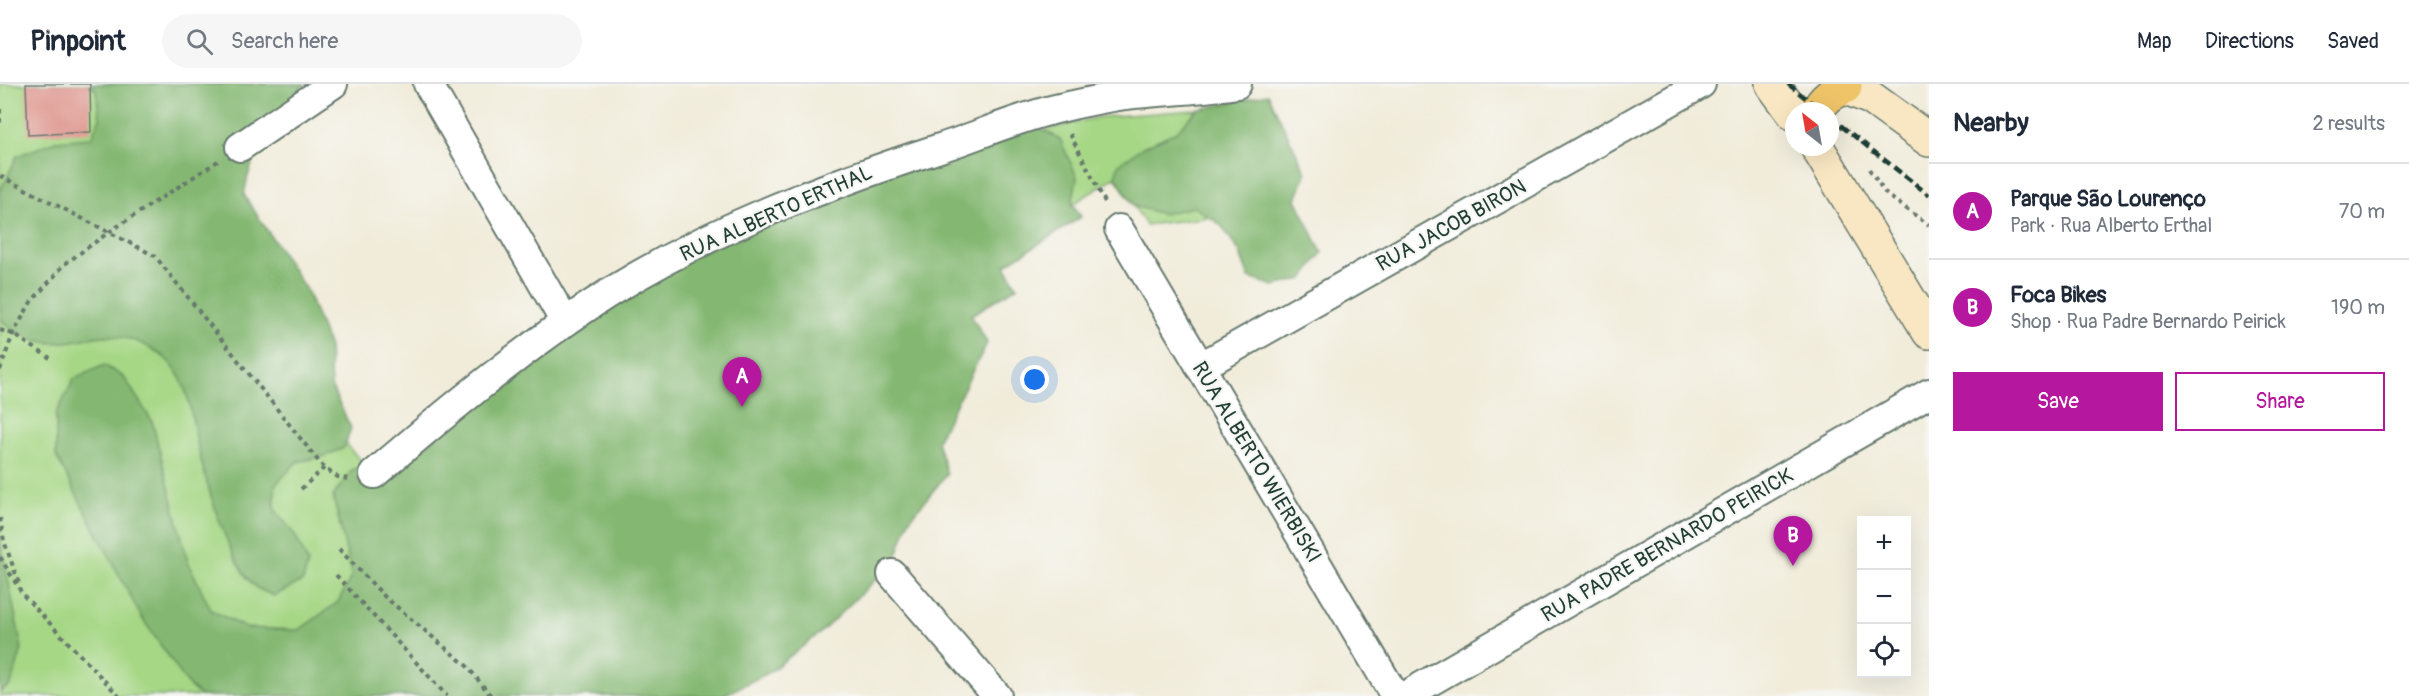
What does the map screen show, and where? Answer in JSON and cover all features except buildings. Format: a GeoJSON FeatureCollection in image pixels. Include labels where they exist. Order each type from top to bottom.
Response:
{"type":"FeatureCollection","features":[{"type":"Feature","properties":{"kind":"main road"},"geometry":{"type":"LineString","coordinates":[[1772,84],[1785,102]]}},
{"type":"Feature","properties":{"kind":"main road"},"geometry":{"type":"LineString","coordinates":[[1822,102],[1831,93],[1854,88],[1929,140]]}},
{"type":"Feature","properties":{"kind":"main road"},"geometry":{"type":"LineString","coordinates":[[1822,156],[1929,332]]}},
{"type":"Feature","properties":{"kind":"street"},"geometry":{"type":"LineString","coordinates":[[240,147],[333,84]]}},
{"type":"Feature","properties":{"kind":"street"},"geometry":{"type":"LineString","coordinates":[[428,84],[565,322]]}},
{"type":"Feature","properties":{"kind":"street","name":"RUA ALBERTO ERTHAL"},"geometry":{"type":"LineString","coordinates":[[374,474],[446,412],[565,322],[615,290],[678,255],[751,219],[875,169],[1057,109],[1124,95],[1197,90],[1237,84]]}},
{"type":"Feature","properties":{"kind":"street","name":"RUA JACOB BIRON"},"geometry":{"type":"LineString","coordinates":[[1200,367],[1697,85]]}},
{"type":"Feature","properties":{"kind":"street","name":"RUA ALBERTO WIERBISKI"},"geometry":{"type":"LineString","coordinates":[[1119,229],[1395,696]]}},
{"type":"Feature","properties":{"kind":"street","name":"RUA PADRE BERNARDO PEIRICK"},"geometry":{"type":"LineString","coordinates":[[1405,696],[1929,393]]}},
{"type":"Feature","properties":{"kind":"street"},"geometry":{"type":"LineString","coordinates":[[892,574],[997,696]]}},
{"type":"Feature","properties":{"kind":"path"},"geometry":{"type":"LineString","coordinates":[[0,109],[0,126]]}},
{"type":"Feature","properties":{"kind":"path"},"geometry":{"type":"LineString","coordinates":[[1057,109],[1119,229]]}},
{"type":"Feature","properties":{"kind":"path"},"geometry":{"type":"LineString","coordinates":[[0,370],[13,334],[31,302],[65,264],[109,232],[240,147]]}},
{"type":"Feature","properties":{"kind":"path"},"geometry":{"type":"LineString","coordinates":[[1867,167],[1886,194],[1929,225]]}},
{"type":"Feature","properties":{"kind":"path"},"geometry":{"type":"LineString","coordinates":[[0,176],[155,256],[324,468],[338,477],[357,480],[374,474]]}},
{"type":"Feature","properties":{"kind":"path"},"geometry":{"type":"LineString","coordinates":[[0,330],[13,334],[50,358]]}},
{"type":"Feature","properties":{"kind":"path"},"geometry":{"type":"LineString","coordinates":[[301,489],[324,468]]}},
{"type":"Feature","properties":{"kind":"path"},"geometry":{"type":"LineString","coordinates":[[0,518],[4,541],[23,595]]}},
{"type":"Feature","properties":{"kind":"path"},"geometry":{"type":"LineString","coordinates":[[339,549],[385,597],[468,666],[491,696]]}},
{"type":"Feature","properties":{"kind":"path"},"geometry":{"type":"LineString","coordinates":[[0,557],[23,595],[64,641],[119,696]]}},
{"type":"Feature","properties":{"kind":"path"},"geometry":{"type":"LineString","coordinates":[[336,575],[447,696]]}},
{"type":"Feature","properties":{"kind":"green space"},"geometry":{"type":"Polygon","coordinates":[[[0,84],[295,84],[125,192],[291,339],[350,449],[419,519],[740,265],[1049,129],[1100,117],[1197,110],[1268,94],[1306,173],[1204,218],[1146,225],[1115,177],[1073,204],[1081,217],[1005,265],[1017,287],[971,315],[987,343],[707,696],[0,696],[0,84]]]}},
{"type":"Feature","properties":{"kind":"green space"},"geometry":{"type":"Polygon","coordinates":[[[88,84],[305,84],[274,122],[258,148],[244,195],[307,291],[329,347],[331,386],[351,428],[344,448],[325,456],[297,462],[275,485],[275,510],[295,535],[308,563],[303,581],[274,596],[257,588],[247,577],[228,542],[205,477],[184,386],[173,366],[152,349],[122,337],[101,336],[57,343],[38,341],[21,335],[0,318],[0,192],[17,156],[56,141],[91,138],[100,118],[96,90],[88,84]]]}},
{"type":"Feature","properties":{"kind":"green space"},"geometry":{"type":"Polygon","coordinates":[[[1268,94],[1306,173],[1296,199],[1322,253],[1303,279],[1274,286],[1249,278],[1239,251],[1221,225],[1194,207],[1162,214],[1134,206],[1115,176],[1119,164],[1143,147],[1176,132],[1197,110],[1268,94]]]}},
{"type":"Feature","properties":{"kind":"green space"},"geometry":{"type":"Polygon","coordinates":[[[1031,123],[1060,139],[1077,177],[1072,204],[1081,217],[1005,265],[1017,287],[971,315],[987,343],[937,441],[947,474],[909,520],[895,561],[819,634],[768,673],[722,696],[201,696],[189,686],[142,618],[56,456],[56,414],[74,379],[104,365],[124,377],[152,421],[188,562],[211,610],[246,628],[299,630],[338,602],[352,575],[333,496],[352,470],[424,447],[507,379],[637,289],[756,221],[1031,123]]]}},
{"type":"Feature","properties":{"kind":"green space"},"geometry":{"type":"Polygon","coordinates":[[[0,539],[22,649],[11,685],[0,692],[0,539]]]}},
{"type":"Feature","properties":{"kind":"railway"},"geometry":{"type":"LineString","coordinates":[[1788,84],[1811,102]]}},
{"type":"Feature","properties":{"kind":"railway"},"geometry":{"type":"LineString","coordinates":[[1839,124],[1929,195]]}},
{"type":"Feature","properties":{"kind":"place","name":"Parque São Lourenço"},"geometry":{"type":"Point","coordinates":[742,407]}},
{"type":"Feature","properties":{"kind":"place","name":"Foca Bikes"},"geometry":{"type":"Point","coordinates":[1793,566]}}]}
